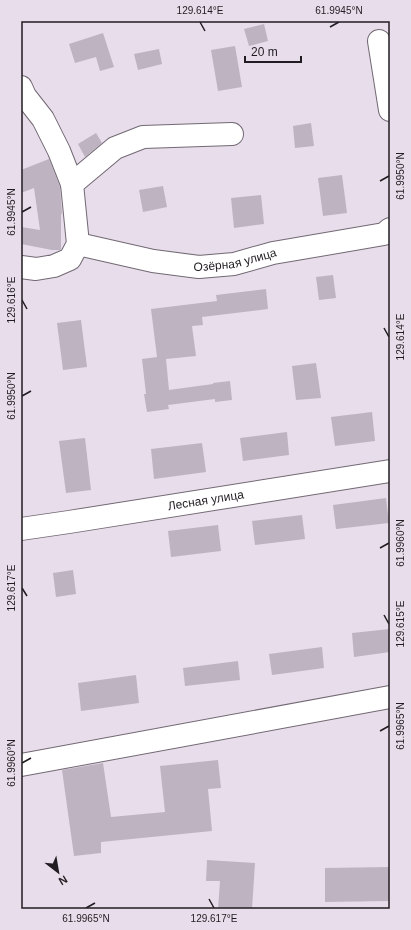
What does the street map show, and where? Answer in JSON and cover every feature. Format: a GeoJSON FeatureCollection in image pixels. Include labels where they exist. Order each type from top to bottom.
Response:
{"type":"FeatureCollection","features":[{"type":"Feature","properties":{"kind":"street"},"geometry":{"type":"LineString","coordinates":[[379,41],[390,110]]}},
{"type":"Feature","properties":{"kind":"street"},"geometry":{"type":"LineString","coordinates":[[21,87],[25,96],[43,119],[59,151],[72,184],[78,244],[70,259],[54,266],[36,269],[21,267]]}},
{"type":"Feature","properties":{"kind":"street"},"geometry":{"type":"LineString","coordinates":[[72,184],[116,148],[143,136],[232,134]]}},
{"type":"Feature","properties":{"kind":"street","name":"Озёрная улица"},"geometry":{"type":"LineString","coordinates":[[78,244],[153,261],[199,267],[234,264],[273,253],[384,234],[390,228]]}},
{"type":"Feature","properties":{"kind":"street","name":"Лесная улица"},"geometry":{"type":"LineString","coordinates":[[21,529],[390,471]]}},
{"type":"Feature","properties":{"kind":"street"},"geometry":{"type":"LineString","coordinates":[[21,765],[390,697]]}},
{"type":"Feature","properties":{"kind":"building"},"geometry":{"type":"Polygon","coordinates":[[[264,24],[268,41],[249,46],[244,29],[264,24]]]}},
{"type":"Feature","properties":{"kind":"building"},"geometry":{"type":"Polygon","coordinates":[[[103,33],[114,67],[100,71],[96,57],[75,63],[69,44],[103,33]]]}},
{"type":"Feature","properties":{"kind":"building"},"geometry":{"type":"Polygon","coordinates":[[[235,46],[242,87],[218,91],[211,50],[235,46]]]}},
{"type":"Feature","properties":{"kind":"building"},"geometry":{"type":"Polygon","coordinates":[[[159,49],[162,64],[138,70],[134,54],[159,49]]]}},
{"type":"Feature","properties":{"kind":"building"},"geometry":{"type":"Polygon","coordinates":[[[311,123],[314,146],[295,148],[293,126],[311,123]]]}},
{"type":"Feature","properties":{"kind":"building"},"geometry":{"type":"Polygon","coordinates":[[[96,133],[102,143],[85,157],[78,144],[96,133]]]}},
{"type":"Feature","properties":{"kind":"building"},"geometry":{"type":"Polygon","coordinates":[[[49,159],[60,187],[62,214],[60,250],[52,250],[21,244],[21,227],[40,230],[34,188],[21,193],[21,170],[49,159]]]}},
{"type":"Feature","properties":{"kind":"building"},"geometry":{"type":"Polygon","coordinates":[[[342,175],[347,213],[323,216],[318,178],[342,175]]]}},
{"type":"Feature","properties":{"kind":"building"},"geometry":{"type":"Polygon","coordinates":[[[163,186],[167,207],[143,212],[139,190],[163,186]]]}},
{"type":"Feature","properties":{"kind":"building"},"geometry":{"type":"Polygon","coordinates":[[[261,195],[264,224],[234,228],[231,198],[261,195]]]}},
{"type":"Feature","properties":{"kind":"building"},"geometry":{"type":"Polygon","coordinates":[[[333,275],[336,298],[319,300],[316,277],[333,275]]]}},
{"type":"Feature","properties":{"kind":"building"},"geometry":{"type":"Polygon","coordinates":[[[266,289],[268,309],[202,317],[203,325],[192,326],[196,356],[166,359],[169,390],[230,381],[232,400],[215,402],[215,399],[168,405],[169,409],[147,412],[144,394],[146,394],[142,359],[157,357],[151,309],[217,301],[216,295],[266,289]]]}},
{"type":"Feature","properties":{"kind":"building"},"geometry":{"type":"Polygon","coordinates":[[[81,320],[87,367],[63,370],[57,323],[81,320]]]}},
{"type":"Feature","properties":{"kind":"building"},"geometry":{"type":"Polygon","coordinates":[[[316,363],[321,398],[296,400],[292,366],[316,363]]]}},
{"type":"Feature","properties":{"kind":"building"},"geometry":{"type":"Polygon","coordinates":[[[372,412],[375,441],[335,446],[331,417],[372,412]]]}},
{"type":"Feature","properties":{"kind":"building"},"geometry":{"type":"Polygon","coordinates":[[[287,432],[289,455],[243,461],[240,438],[287,432]]]}},
{"type":"Feature","properties":{"kind":"building"},"geometry":{"type":"Polygon","coordinates":[[[85,438],[91,490],[66,493],[59,441],[85,438]]]}},
{"type":"Feature","properties":{"kind":"building"},"geometry":{"type":"Polygon","coordinates":[[[202,443],[206,472],[154,479],[151,449],[202,443]]]}},
{"type":"Feature","properties":{"kind":"building"},"geometry":{"type":"Polygon","coordinates":[[[386,498],[389,523],[336,529],[333,505],[386,498]]]}},
{"type":"Feature","properties":{"kind":"building"},"geometry":{"type":"Polygon","coordinates":[[[302,515],[305,539],[255,545],[252,521],[302,515]]]}},
{"type":"Feature","properties":{"kind":"building"},"geometry":{"type":"Polygon","coordinates":[[[218,525],[221,551],[171,557],[168,531],[218,525]]]}},
{"type":"Feature","properties":{"kind":"building"},"geometry":{"type":"Polygon","coordinates":[[[73,570],[76,594],[56,597],[53,573],[73,570]]]}},
{"type":"Feature","properties":{"kind":"building"},"geometry":{"type":"Polygon","coordinates":[[[390,629],[390,652],[354,657],[352,633],[390,629]]]}},
{"type":"Feature","properties":{"kind":"building"},"geometry":{"type":"Polygon","coordinates":[[[322,647],[324,668],[272,675],[269,654],[322,647]]]}},
{"type":"Feature","properties":{"kind":"building"},"geometry":{"type":"Polygon","coordinates":[[[238,661],[240,680],[185,686],[183,668],[238,661]]]}},
{"type":"Feature","properties":{"kind":"building"},"geometry":{"type":"Polygon","coordinates":[[[136,675],[139,703],[81,711],[78,683],[136,675]]]}},
{"type":"Feature","properties":{"kind":"building"},"geometry":{"type":"Polygon","coordinates":[[[218,760],[221,788],[208,789],[212,831],[101,842],[101,853],[74,856],[62,770],[103,763],[111,817],[165,812],[160,766],[218,760]]]}},
{"type":"Feature","properties":{"kind":"building"},"geometry":{"type":"Polygon","coordinates":[[[207,860],[255,863],[252,909],[218,909],[220,881],[206,881],[207,860]]]}},
{"type":"Feature","properties":{"kind":"building"},"geometry":{"type":"Polygon","coordinates":[[[390,867],[390,901],[325,902],[325,868],[390,867]]]}}]}
